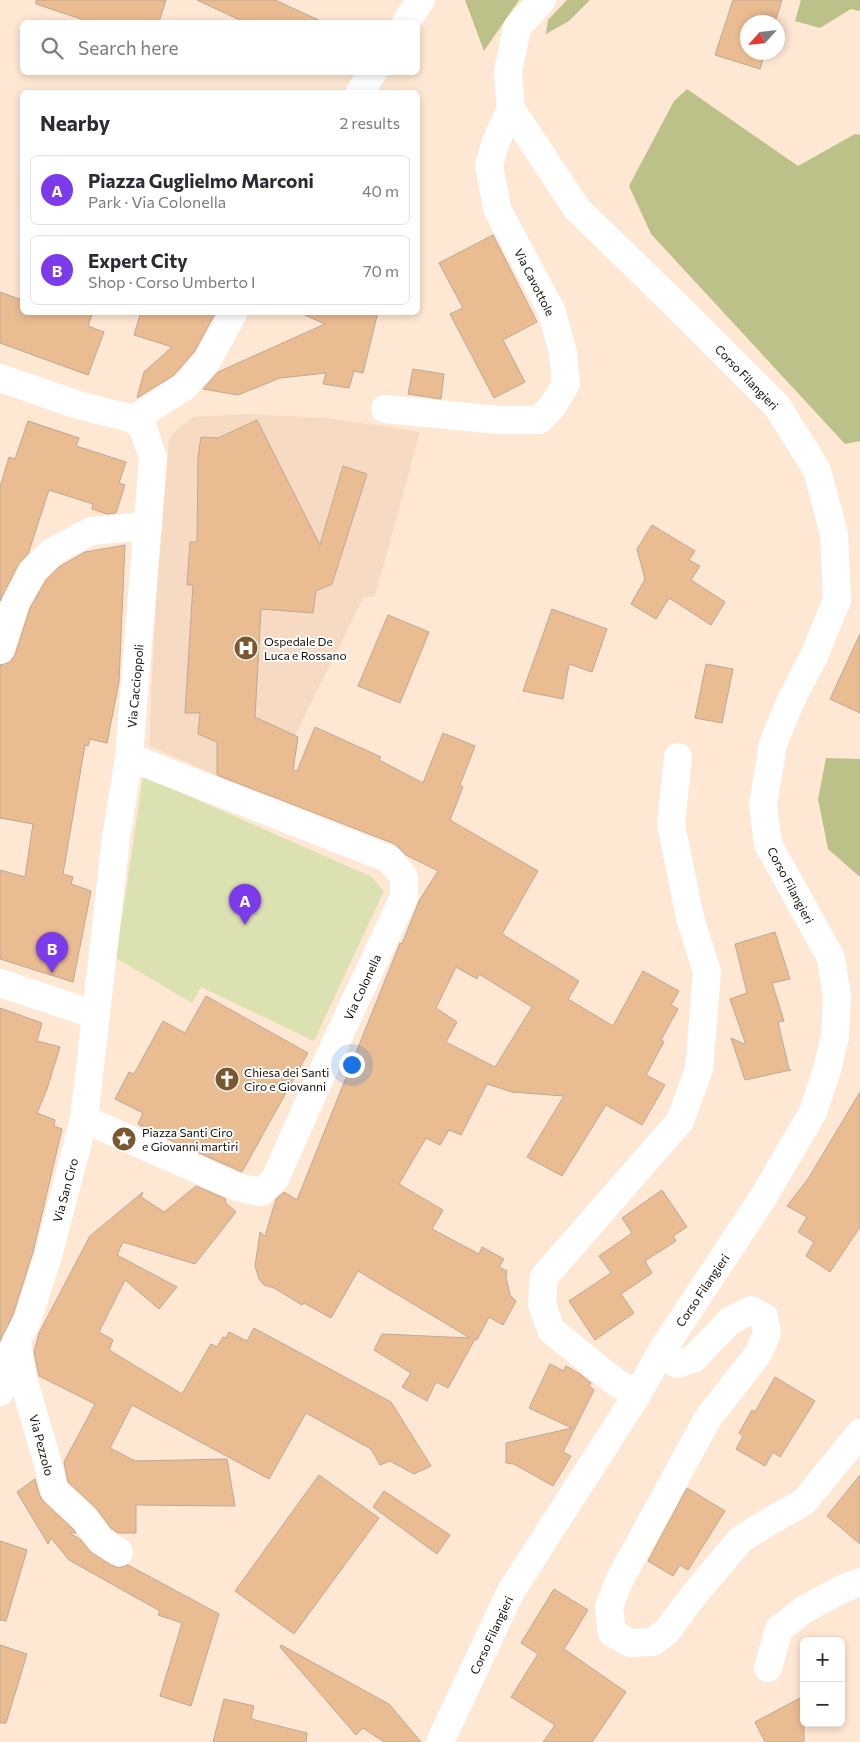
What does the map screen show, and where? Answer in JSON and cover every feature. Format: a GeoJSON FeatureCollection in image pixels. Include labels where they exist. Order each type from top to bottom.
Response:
{"type":"FeatureCollection","features":[{"type":"Feature","properties":{"kind":"street"},"geometry":{"type":"LineString","coordinates":[[407,20],[421,0]]}},
{"type":"Feature","properties":{"kind":"street","name":"Corso Filangieri"},"geometry":{"type":"LineString","coordinates":[[447,1728],[511,1591],[638,1395],[661,1352],[764,1196],[813,1112],[835,1038],[837,997],[831,958],[768,844],[763,805],[773,744],[790,702],[814,656],[836,600],[834,534],[816,470],[777,406],[577,209],[511,109],[508,72],[517,28],[542,0]]}},
{"type":"Feature","properties":{"kind":"street"},"geometry":{"type":"LineString","coordinates":[[361,90],[371,75]]}},
{"type":"Feature","properties":{"kind":"street","name":"Via Cavottole"},"geometry":{"type":"LineString","coordinates":[[385,409],[499,420],[539,420],[552,407],[566,384],[563,352],[552,310],[497,209],[489,165],[496,141],[511,109]]}},
{"type":"Feature","properties":{"kind":"street"},"geometry":{"type":"LineString","coordinates":[[0,378],[78,406],[134,419],[184,387],[207,361],[232,315]]}},
{"type":"Feature","properties":{"kind":"street","name":"Via Caccioppoli"},"geometry":{"type":"LineString","coordinates":[[96,1015],[116,838],[129,757],[153,458],[143,428],[134,419]]}},
{"type":"Feature","properties":{"kind":"street"},"geometry":{"type":"LineString","coordinates":[[0,650],[16,602],[33,571],[52,552],[91,531],[148,526]]}},
{"type":"Feature","properties":{"kind":"street","name":"Via Colonella"},"geometry":{"type":"LineString","coordinates":[[84,1119],[237,1187],[261,1192],[275,1179],[335,1044],[404,897],[404,877],[389,859],[129,757]]}},
{"type":"Feature","properties":{"kind":"street"},"geometry":{"type":"LineString","coordinates":[[638,1395],[614,1381],[551,1330],[542,1304],[544,1277],[680,1120],[700,1069],[707,972],[690,918],[671,824],[678,757]]}},
{"type":"Feature","properties":{"kind":"street"},"geometry":{"type":"LineString","coordinates":[[0,983],[96,1015]]}},
{"type":"Feature","properties":{"kind":"street","name":"Via San Ciro"},"geometry":{"type":"LineString","coordinates":[[0,1392],[8,1338],[28,1322],[48,1256],[84,1119],[96,1015]]}},
{"type":"Feature","properties":{"kind":"street"},"geometry":{"type":"LineString","coordinates":[[661,1352],[678,1364],[693,1359],[730,1321],[751,1310],[764,1317],[767,1333],[758,1354],[708,1418],[620,1579],[609,1607],[612,1633],[630,1643],[653,1642],[667,1631],[693,1596],[740,1540],[804,1502],[860,1434]]}},
{"type":"Feature","properties":{"kind":"street","name":"Via Pezzolo"},"geometry":{"type":"LineString","coordinates":[[8,1338],[22,1376],[54,1490],[85,1520],[100,1540],[119,1552]]}},
{"type":"Feature","properties":{"kind":"street"},"geometry":{"type":"LineString","coordinates":[[768,1668],[779,1629],[805,1609],[840,1590],[860,1582]]}},
{"type":"Feature","properties":{"kind":"shaded area","name":"Ospedale De Luca e Rossano"},"geometry":{"type":"Polygon","coordinates":[[[246,414],[328,418],[420,432],[375,596],[363,598],[302,721],[267,798],[150,746],[156,603],[169,440],[177,429],[194,417],[246,414]]]}},
{"type":"Feature","properties":{"kind":"green space"},"geometry":{"type":"Polygon","coordinates":[[[465,0],[519,0],[484,51],[465,0]]]}},
{"type":"Feature","properties":{"kind":"green space"},"geometry":{"type":"Polygon","coordinates":[[[567,0],[590,0],[569,21],[546,34],[548,20],[567,0]]]}},
{"type":"Feature","properties":{"kind":"green space"},"geometry":{"type":"Polygon","coordinates":[[[801,0],[860,0],[860,11],[851,9],[820,28],[795,21],[801,0]]]}},
{"type":"Feature","properties":{"kind":"green space"},"geometry":{"type":"Polygon","coordinates":[[[687,89],[798,166],[855,134],[860,135],[860,441],[845,444],[651,234],[629,186],[674,101],[687,89]]]}},
{"type":"Feature","properties":{"kind":"green space"},"geometry":{"type":"Polygon","coordinates":[[[826,758],[860,759],[860,877],[828,849],[818,799],[826,758]]]}},
{"type":"Feature","properties":{"kind":"green space"},"geometry":{"type":"Polygon","coordinates":[[[143,776],[372,877],[384,891],[314,1041],[201,987],[192,1003],[116,958],[143,776]]]}},
{"type":"Feature","properties":{"kind":"building"},"geometry":{"type":"Polygon","coordinates":[[[36,0],[166,0],[160,20],[84,20],[36,4],[36,0]]]}},
{"type":"Feature","properties":{"kind":"building"},"geometry":{"type":"Polygon","coordinates":[[[197,0],[275,0],[319,20],[240,20],[197,0]]]}},
{"type":"Feature","properties":{"kind":"building"},"geometry":{"type":"Polygon","coordinates":[[[733,0],[782,0],[777,15],[740,15],[740,60],[763,60],[760,69],[715,55],[733,0]]]}},
{"type":"Feature","properties":{"kind":"building"},"geometry":{"type":"Polygon","coordinates":[[[493,235],[537,322],[503,340],[525,382],[494,398],[450,314],[463,308],[439,263],[493,235]]]}},
{"type":"Feature","properties":{"kind":"building"},"geometry":{"type":"Polygon","coordinates":[[[0,292],[20,299],[20,315],[92,315],[88,326],[104,332],[88,375],[0,343],[0,292]]]}},
{"type":"Feature","properties":{"kind":"building"},"geometry":{"type":"Polygon","coordinates":[[[140,315],[214,315],[194,352],[174,375],[137,398],[144,372],[172,347],[134,335],[140,315]]]}},
{"type":"Feature","properties":{"kind":"building"},"geometry":{"type":"Polygon","coordinates":[[[305,315],[377,315],[363,373],[354,371],[349,388],[323,384],[326,373],[280,378],[238,395],[203,389],[218,372],[325,324],[305,315]]]}},
{"type":"Feature","properties":{"kind":"building"},"geometry":{"type":"Polygon","coordinates":[[[413,369],[444,374],[441,399],[408,394],[413,369]]]}},
{"type":"Feature","properties":{"kind":"building"},"geometry":{"type":"Polygon","coordinates":[[[257,420],[320,545],[343,466],[367,474],[332,584],[316,591],[313,613],[261,609],[255,717],[298,737],[293,770],[297,771],[315,727],[381,757],[379,760],[423,783],[443,733],[475,746],[460,785],[463,787],[450,820],[538,871],[502,934],[579,981],[568,999],[613,1026],[643,971],[679,991],[671,1005],[678,1009],[661,1040],[664,1042],[646,1075],[665,1085],[642,1125],[606,1105],[562,1176],[527,1157],[564,1096],[512,1092],[487,1084],[461,1135],[449,1130],[440,1145],[426,1138],[399,1184],[443,1210],[432,1229],[479,1254],[482,1247],[504,1259],[499,1267],[507,1271],[506,1277],[510,1295],[516,1301],[503,1325],[489,1317],[448,1388],[436,1382],[427,1401],[402,1387],[411,1373],[374,1350],[382,1334],[470,1338],[358,1271],[331,1318],[304,1303],[302,1305],[274,1288],[264,1285],[259,1279],[255,1266],[260,1232],[265,1236],[276,1199],[284,1192],[297,1200],[400,943],[402,944],[419,901],[438,871],[406,855],[395,844],[217,775],[217,742],[198,734],[200,713],[185,713],[193,585],[187,585],[190,542],[197,542],[198,457],[201,437],[218,438],[257,420]],[[456,967],[436,1008],[457,1022],[446,1042],[495,1067],[532,1007],[479,974],[477,979],[456,967]]]}},
{"type":"Feature","properties":{"kind":"building"},"geometry":{"type":"Polygon","coordinates":[[[28,421],[79,438],[76,446],[126,462],[119,483],[125,485],[116,513],[107,514],[92,509],[93,504],[49,490],[28,554],[19,563],[0,601],[0,487],[9,457],[15,459],[28,421]]]}},
{"type":"Feature","properties":{"kind":"building"},"geometry":{"type":"Polygon","coordinates":[[[652,525],[695,551],[689,560],[700,566],[691,580],[725,602],[711,625],[669,598],[656,619],[631,604],[645,579],[637,549],[652,525]]]}},
{"type":"Feature","properties":{"kind":"building"},"geometry":{"type":"Polygon","coordinates":[[[125,545],[119,682],[107,743],[90,739],[88,746],[85,745],[63,874],[73,877],[71,884],[91,891],[73,982],[0,959],[0,870],[25,877],[33,824],[0,818],[0,665],[10,662],[15,655],[30,608],[46,580],[59,567],[85,552],[125,545]]]}},
{"type":"Feature","properties":{"kind":"building"},"geometry":{"type":"Polygon","coordinates":[[[552,609],[607,629],[592,672],[569,664],[563,699],[523,691],[552,609]]]}},
{"type":"Feature","properties":{"kind":"building"},"geometry":{"type":"Polygon","coordinates":[[[388,615],[429,632],[400,703],[358,686],[388,615]]]}},
{"type":"Feature","properties":{"kind":"building"},"geometry":{"type":"Polygon","coordinates":[[[860,634],[860,713],[830,699],[860,634]]]}},
{"type":"Feature","properties":{"kind":"building"},"geometry":{"type":"Polygon","coordinates":[[[706,664],[733,669],[722,723],[695,718],[706,664]]]}},
{"type":"Feature","properties":{"kind":"building"},"geometry":{"type":"Polygon","coordinates":[[[775,932],[790,979],[772,983],[784,1021],[778,1022],[789,1069],[791,1070],[745,1080],[731,1038],[746,1045],[730,999],[747,993],[735,944],[775,932]]]}},
{"type":"Feature","properties":{"kind":"building","name":"Chiesa dei Santi Ciro e Giovanni"},"geometry":{"type":"Polygon","coordinates":[[[206,996],[308,1053],[242,1172],[138,1124],[143,1113],[115,1099],[129,1072],[134,1074],[163,1021],[185,1033],[206,996]]]}},
{"type":"Feature","properties":{"kind":"building"},"geometry":{"type":"Polygon","coordinates":[[[0,1008],[42,1023],[37,1041],[60,1047],[47,1089],[37,1113],[55,1120],[54,1126],[62,1129],[33,1252],[13,1315],[0,1341],[0,1008]]]}},
{"type":"Feature","properties":{"kind":"building"},"geometry":{"type":"Polygon","coordinates":[[[860,1092],[860,1227],[830,1272],[806,1256],[814,1242],[798,1232],[807,1217],[787,1206],[808,1179],[860,1092]]]}},
{"type":"Feature","properties":{"kind":"building"},"geometry":{"type":"Polygon","coordinates":[[[196,1186],[226,1199],[225,1202],[236,1212],[195,1264],[123,1242],[117,1255],[177,1287],[159,1309],[125,1280],[99,1332],[113,1340],[109,1350],[182,1394],[211,1344],[217,1347],[223,1337],[226,1338],[229,1332],[247,1341],[254,1328],[391,1402],[431,1466],[414,1474],[390,1461],[380,1465],[371,1449],[306,1413],[269,1479],[132,1405],[110,1448],[135,1461],[227,1459],[235,1506],[136,1505],[136,1533],[118,1533],[111,1528],[96,1508],[68,1482],[64,1462],[95,1404],[39,1376],[34,1352],[39,1333],[90,1236],[143,1192],[141,1197],[164,1212],[196,1186]]]}},
{"type":"Feature","properties":{"kind":"building"},"geometry":{"type":"Polygon","coordinates":[[[662,1190],[687,1227],[673,1236],[676,1241],[645,1261],[652,1273],[621,1294],[634,1313],[595,1340],[569,1301],[611,1273],[599,1256],[632,1233],[622,1218],[662,1190]]]}},
{"type":"Feature","properties":{"kind":"building"},"geometry":{"type":"Polygon","coordinates":[[[550,1364],[564,1371],[566,1366],[580,1374],[591,1383],[589,1386],[594,1390],[563,1452],[571,1456],[553,1486],[514,1464],[506,1463],[506,1443],[572,1428],[529,1408],[550,1364]]]}},
{"type":"Feature","properties":{"kind":"building"},"geometry":{"type":"Polygon","coordinates":[[[775,1377],[815,1401],[780,1457],[773,1452],[765,1466],[736,1449],[743,1436],[739,1433],[752,1410],[755,1412],[775,1377]]]}},
{"type":"Feature","properties":{"kind":"building"},"geometry":{"type":"Polygon","coordinates":[[[319,1475],[379,1518],[294,1634],[235,1591],[319,1475]]]}},
{"type":"Feature","properties":{"kind":"building"},"geometry":{"type":"Polygon","coordinates":[[[860,1475],[860,1544],[827,1516],[860,1475]]]}},
{"type":"Feature","properties":{"kind":"building"},"geometry":{"type":"Polygon","coordinates":[[[35,1479],[43,1501],[76,1533],[69,1533],[80,1539],[92,1553],[119,1568],[128,1565],[219,1614],[191,1706],[160,1696],[182,1623],[158,1615],[160,1611],[69,1560],[51,1538],[48,1544],[17,1492],[35,1479]]]}},
{"type":"Feature","properties":{"kind":"building"},"geometry":{"type":"Polygon","coordinates":[[[687,1488],[725,1511],[688,1570],[680,1565],[673,1576],[648,1561],[687,1488]]]}},
{"type":"Feature","properties":{"kind":"building"},"geometry":{"type":"Polygon","coordinates":[[[384,1491],[450,1535],[437,1554],[373,1507],[384,1491]]]}},
{"type":"Feature","properties":{"kind":"building"},"geometry":{"type":"Polygon","coordinates":[[[0,1541],[27,1550],[6,1621],[0,1620],[0,1541]]]}},
{"type":"Feature","properties":{"kind":"building"},"geometry":{"type":"Polygon","coordinates":[[[554,1589],[588,1610],[564,1649],[626,1692],[592,1742],[543,1742],[555,1725],[511,1697],[538,1654],[521,1643],[554,1589]]]}},
{"type":"Feature","properties":{"kind":"building"},"geometry":{"type":"Polygon","coordinates":[[[0,1645],[27,1654],[6,1723],[0,1723],[0,1645]]]}},
{"type":"Feature","properties":{"kind":"building"},"geometry":{"type":"Polygon","coordinates":[[[281,1645],[389,1704],[421,1742],[384,1742],[363,1728],[356,1735],[280,1647],[281,1645]]]}},
{"type":"Feature","properties":{"kind":"building"},"geometry":{"type":"Polygon","coordinates":[[[800,1698],[800,1727],[804,1727],[804,1742],[765,1742],[755,1722],[800,1698]]]}},
{"type":"Feature","properties":{"kind":"building"},"geometry":{"type":"Polygon","coordinates":[[[224,1699],[254,1706],[251,1719],[307,1733],[306,1742],[213,1742],[224,1699]]]}},
{"type":"Feature","properties":{"kind":"place","name":"Ospedale De Luca e Rossano"},"geometry":{"type":"Point","coordinates":[246,648]}},
{"type":"Feature","properties":{"kind":"place","name":"Piazza Guglielmo Marconi"},"geometry":{"type":"Point","coordinates":[245,925]}},
{"type":"Feature","properties":{"kind":"place","name":"Expert City"},"geometry":{"type":"Point","coordinates":[52,973]}},
{"type":"Feature","properties":{"kind":"place","name":"Chiesa dei Santi Ciro e Giovanni"},"geometry":{"type":"Point","coordinates":[227,1079]}},
{"type":"Feature","properties":{"kind":"place","name":"Piazza Santi Ciro e Giovanni martiri"},"geometry":{"type":"Point","coordinates":[124,1139]}}]}
